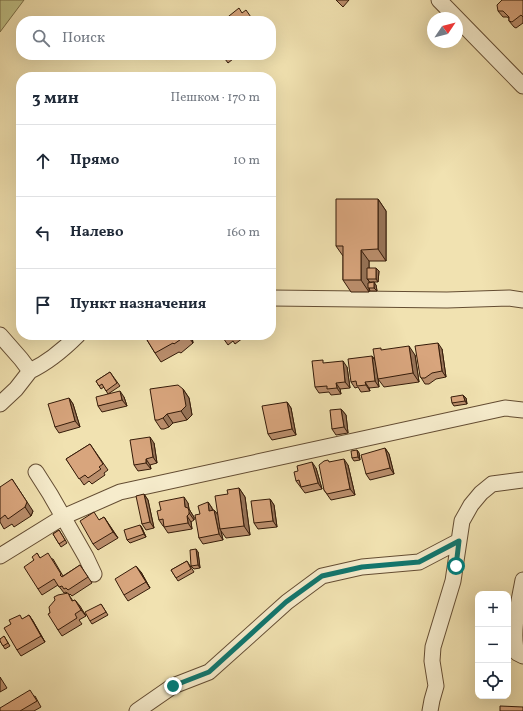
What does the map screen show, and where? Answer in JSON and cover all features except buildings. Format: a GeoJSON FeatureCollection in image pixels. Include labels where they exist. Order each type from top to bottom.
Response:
{"type":"FeatureCollection","features":[{"type":"Feature","properties":{"kind":"street"},"geometry":{"type":"LineString","coordinates":[[439,0],[523,86]]}},
{"type":"Feature","properties":{"kind":"street"},"geometry":{"type":"LineString","coordinates":[[276,298],[447,300],[510,298],[523,300]]}},
{"type":"Feature","properties":{"kind":"street"},"geometry":{"type":"LineString","coordinates":[[0,335],[30,371]]}},
{"type":"Feature","properties":{"kind":"street"},"geometry":{"type":"LineString","coordinates":[[0,404],[16,389],[30,371],[41,366],[63,351],[73,340]]}},
{"type":"Feature","properties":{"kind":"street"},"geometry":{"type":"LineString","coordinates":[[0,556],[63,517],[120,492],[505,408],[523,410]]}},
{"type":"Feature","properties":{"kind":"street"},"geometry":{"type":"LineString","coordinates":[[36,472],[86,557],[94,574]]}},
{"type":"Feature","properties":{"kind":"street"},"geometry":{"type":"LineString","coordinates":[[430,711],[436,686],[432,661],[433,647],[453,581],[462,521],[471,505],[481,493],[492,484],[523,480]]}},
{"type":"Feature","properties":{"kind":"street"},"geometry":{"type":"LineString","coordinates":[[137,711],[173,686],[209,672],[286,602],[322,576],[362,567],[419,562],[459,541]]}},
{"type":"Feature","properties":{"kind":"street"},"geometry":{"type":"LineString","coordinates":[[523,580],[516,622],[515,647],[517,654],[523,656]]}},
{"type":"Feature","properties":{"kind":"green space"},"geometry":{"type":"Polygon","coordinates":[[[0,0],[24,0],[0,32],[0,0]]]}},
{"type":"Feature","properties":{"kind":"route"},"geometry":{"type":"LineString","coordinates":[[173,686],[209,672],[286,602],[322,576],[362,567],[419,562],[459,541],[456,566]]}}]}
